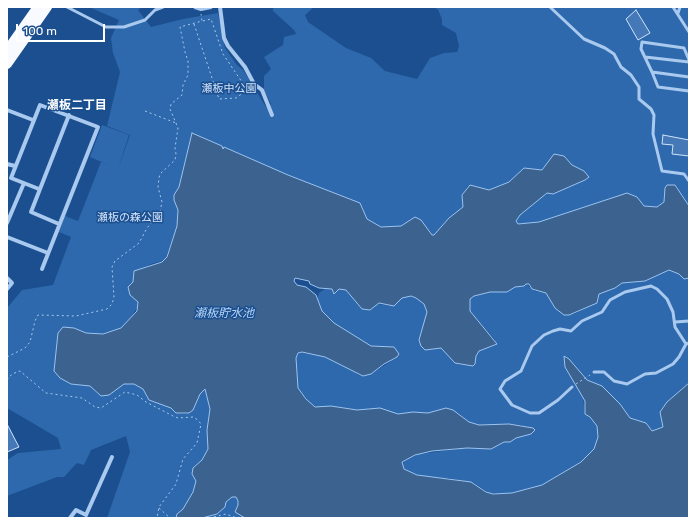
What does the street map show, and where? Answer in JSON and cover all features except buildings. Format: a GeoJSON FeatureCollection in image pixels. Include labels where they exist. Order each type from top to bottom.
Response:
{"type":"FeatureCollection","features":[{"type":"Feature","properties":{"kind":"highway"},"geometry":{"type":"LineString","coordinates":[[7,51],[38,7]]}},
{"type":"Feature","properties":{"kind":"highway"},"geometry":{"type":"LineString","coordinates":[[7,64],[47,7]]}},
{"type":"Feature","properties":{"kind":"street"},"geometry":{"type":"LineString","coordinates":[[195,7],[201,9],[211,7]]}},
{"type":"Feature","properties":{"kind":"street"},"geometry":{"type":"LineString","coordinates":[[220,7],[224,38],[228,46],[245,67],[254,84],[262,90],[272,115]]}},
{"type":"Feature","properties":{"kind":"street"},"geometry":{"type":"LineString","coordinates":[[39,189],[11,178],[40,105],[98,127],[42,269]]}},
{"type":"Feature","properties":{"kind":"street"},"geometry":{"type":"LineString","coordinates":[[7,110],[33,120]]}},
{"type":"Feature","properties":{"kind":"street"},"geometry":{"type":"LineString","coordinates":[[59,224],[31,212],[69,115]]}},
{"type":"Feature","properties":{"kind":"street"},"geometry":{"type":"LineString","coordinates":[[7,164],[15,166]]}},
{"type":"Feature","properties":{"kind":"street"},"geometry":{"type":"LineString","coordinates":[[7,223],[24,183]]}},
{"type":"Feature","properties":{"kind":"street"},"geometry":{"type":"LineString","coordinates":[[7,237],[48,253]]}},
{"type":"Feature","properties":{"kind":"street"},"geometry":{"type":"LineString","coordinates":[[7,278],[12,284],[7,289]]}},
{"type":"Feature","properties":{"kind":"street"},"geometry":{"type":"LineString","coordinates":[[70,518],[76,510],[86,515],[112,457]]}},
{"type":"Feature","properties":{"kind":"lane"},"geometry":{"type":"LineString","coordinates":[[67,7],[106,27],[124,27],[145,20],[155,10],[163,7]]}},
{"type":"Feature","properties":{"kind":"lane"},"geometry":{"type":"LineString","coordinates":[[550,7],[584,39],[605,48],[614,54],[621,67],[631,75],[639,87],[639,99],[651,109],[654,115],[653,134],[662,171],[684,174],[689,181]]}},
{"type":"Feature","properties":{"kind":"lane"},"geometry":{"type":"LineString","coordinates":[[673,7],[689,32]]}},
{"type":"Feature","properties":{"kind":"lane"},"geometry":{"type":"LineString","coordinates":[[678,14],[680,7]]}},
{"type":"Feature","properties":{"kind":"lane"},"geometry":{"type":"LineString","coordinates":[[645,58],[689,61],[684,48],[642,42],[641,49],[645,58],[652,72],[658,87],[689,91]]}},
{"type":"Feature","properties":{"kind":"lane"},"geometry":{"type":"LineString","coordinates":[[652,72],[689,77]]}},
{"type":"Feature","properties":{"kind":"lane"},"geometry":{"type":"LineString","coordinates":[[572,387],[558,400],[539,412],[530,413],[512,405],[500,389],[505,381],[521,371],[532,346],[544,335],[553,330],[560,329],[571,331],[582,321],[602,312],[610,300],[625,292],[652,286],[657,289],[667,299],[675,322],[675,327],[687,343],[679,358],[673,364],[656,373],[645,374],[627,384],[614,381],[604,372],[594,372]]}},
{"type":"Feature","properties":{"kind":"lane"},"geometry":{"type":"LineString","coordinates":[[675,322],[689,321]]}},
{"type":"Feature","properties":{"kind":"path"},"geometry":{"type":"LineString","coordinates":[[201,9],[202,21]]}},
{"type":"Feature","properties":{"kind":"path"},"geometry":{"type":"LineString","coordinates":[[7,357],[25,348],[30,342],[34,321],[38,315],[76,316],[107,309],[112,304],[114,297],[112,267],[115,260],[139,243],[147,228],[160,212],[162,202],[158,188],[160,174],[175,160],[178,134],[176,123],[171,114],[171,104],[182,94],[183,82],[188,75],[188,61],[180,27],[212,19],[223,54],[248,91]]}},
{"type":"Feature","properties":{"kind":"path"},"geometry":{"type":"LineString","coordinates":[[194,24],[219,99],[236,98],[248,91],[254,84]]}},
{"type":"Feature","properties":{"kind":"path"},"geometry":{"type":"LineString","coordinates":[[144,111],[176,123]]}},
{"type":"Feature","properties":{"kind":"path"},"geometry":{"type":"LineString","coordinates":[[7,380],[12,374],[20,371],[46,392],[82,398],[95,407],[101,408],[125,392],[137,395],[146,402],[178,418],[193,417],[198,420],[201,424],[197,442],[182,459],[176,484],[159,508],[157,518]]}},
{"type":"Feature","properties":{"kind":"path"},"geometry":{"type":"LineString","coordinates":[[572,387],[594,372]]}},
{"type":"Feature","properties":{"kind":"path"},"geometry":{"type":"LineString","coordinates":[[159,508],[170,518]]}},
{"type":"Feature","properties":{"kind":"path"},"geometry":{"type":"LineString","coordinates":[[209,518],[226,514],[237,518]]}},
{"type":"Feature","properties":{"kind":"green space"},"geometry":{"type":"Polygon","coordinates":[[[89,7],[142,7],[138,10],[151,27],[183,19],[218,13],[225,48],[237,65],[243,70],[266,107],[271,104],[264,90],[264,76],[271,69],[264,57],[283,45],[284,37],[296,34],[294,30],[273,11],[273,7],[314,7],[305,15],[308,22],[346,48],[371,58],[385,71],[417,79],[430,58],[444,53],[457,52],[459,46],[456,33],[442,25],[442,19],[438,10],[434,7],[689,7],[689,206],[680,194],[677,186],[665,196],[664,203],[657,207],[644,206],[637,197],[627,193],[539,222],[518,224],[516,221],[520,215],[547,193],[554,193],[585,180],[584,171],[572,165],[564,156],[554,154],[542,170],[524,168],[509,182],[489,190],[468,186],[462,195],[463,207],[449,218],[434,236],[415,217],[401,226],[381,227],[367,219],[360,203],[288,175],[224,147],[223,149],[222,146],[192,133],[179,187],[174,195],[178,210],[177,226],[165,260],[151,264],[133,273],[133,282],[128,289],[138,302],[137,308],[127,324],[121,328],[97,335],[86,333],[74,328],[59,376],[71,384],[90,386],[98,394],[113,392],[124,384],[134,384],[143,389],[149,400],[171,408],[176,413],[187,414],[205,389],[210,409],[208,449],[202,460],[196,465],[192,474],[196,481],[193,492],[183,509],[177,514],[176,518],[107,518],[130,452],[126,436],[91,450],[84,465],[77,463],[64,477],[57,477],[7,496],[7,460],[18,453],[61,449],[58,438],[7,408],[7,308],[22,290],[53,285],[71,237],[59,232],[65,216],[78,221],[101,162],[111,166],[90,157],[102,125],[129,135],[118,169],[130,135],[107,126],[120,72],[113,53],[111,38],[119,20],[89,7]]]}},
{"type":"Feature","properties":{"kind":"green space"},"geometry":{"type":"Polygon","coordinates":[[[669,270],[679,274],[684,279],[689,278],[689,383],[667,402],[660,412],[664,426],[652,431],[646,423],[630,418],[620,404],[602,386],[587,380],[564,356],[565,367],[583,397],[585,414],[590,417],[597,426],[598,437],[594,449],[588,457],[542,485],[512,493],[489,493],[474,483],[448,478],[425,478],[402,467],[404,461],[419,454],[467,448],[491,449],[504,442],[510,442],[516,438],[531,434],[521,425],[479,425],[469,422],[458,413],[446,408],[428,413],[398,414],[380,408],[357,410],[331,406],[319,408],[311,404],[298,388],[296,358],[300,352],[325,357],[351,369],[359,375],[371,374],[399,356],[394,347],[371,346],[334,323],[322,311],[317,299],[319,293],[326,288],[332,289],[334,294],[339,289],[346,290],[362,309],[369,310],[376,304],[394,306],[402,298],[411,296],[416,298],[424,304],[428,312],[425,324],[425,350],[441,348],[458,364],[473,366],[475,365],[476,356],[479,351],[487,347],[495,346],[495,340],[470,311],[470,299],[474,296],[490,292],[507,292],[515,287],[524,286],[526,284],[535,291],[546,293],[555,308],[564,315],[574,314],[598,302],[599,294],[603,291],[615,288],[622,283],[645,281],[669,270]]]}},
{"type":"Feature","properties":{"kind":"green space"},"geometry":{"type":"Polygon","coordinates":[[[232,497],[236,497],[238,500],[238,505],[235,512],[245,518],[202,518],[217,514],[225,507],[226,502],[232,497]]]}},
{"type":"Feature","properties":{"kind":"water","name":"瀬板貯水池"},"geometry":{"type":"Polygon","coordinates":[[[192,133],[222,146],[223,149],[224,147],[288,175],[360,203],[367,219],[381,227],[401,226],[415,217],[421,220],[432,235],[434,235],[449,218],[463,207],[462,195],[470,185],[489,190],[509,182],[524,168],[542,170],[554,154],[564,156],[572,165],[584,171],[589,177],[553,194],[547,193],[520,215],[516,221],[518,224],[539,222],[627,193],[637,197],[644,206],[657,207],[664,202],[665,188],[667,185],[675,185],[689,206],[689,278],[684,279],[679,274],[669,270],[645,281],[622,283],[615,288],[599,294],[597,303],[569,315],[564,315],[555,308],[546,293],[532,289],[529,284],[515,287],[507,292],[490,292],[474,296],[470,299],[470,311],[497,344],[479,351],[473,366],[455,363],[441,348],[425,350],[421,346],[419,340],[427,312],[424,304],[416,298],[411,296],[402,298],[394,306],[379,303],[370,310],[362,309],[346,290],[339,289],[334,294],[332,289],[319,288],[310,284],[309,281],[295,278],[294,281],[297,285],[306,287],[316,295],[322,311],[334,323],[371,346],[394,347],[399,354],[397,357],[384,364],[371,374],[363,376],[325,357],[302,352],[298,353],[296,358],[298,388],[306,399],[315,407],[331,406],[357,410],[380,408],[398,414],[413,412],[428,413],[446,408],[453,410],[469,422],[479,425],[509,424],[533,428],[535,430],[531,434],[516,438],[510,442],[504,442],[491,449],[467,448],[432,451],[415,455],[402,462],[404,469],[417,475],[471,482],[486,492],[493,494],[512,493],[542,485],[581,462],[594,449],[598,437],[597,426],[590,417],[585,414],[585,401],[565,367],[564,356],[569,359],[587,380],[602,386],[620,404],[630,418],[646,423],[652,431],[663,427],[660,412],[667,402],[689,383],[689,518],[245,518],[235,512],[238,501],[236,497],[232,497],[226,502],[225,507],[217,514],[202,518],[176,518],[177,514],[183,509],[193,492],[196,481],[192,474],[193,468],[202,460],[208,449],[207,430],[210,409],[205,389],[200,394],[193,410],[189,413],[176,413],[171,408],[149,400],[143,389],[134,384],[124,384],[109,395],[101,396],[90,386],[71,384],[60,378],[54,371],[58,333],[63,327],[74,328],[86,333],[103,334],[121,328],[137,311],[138,302],[130,295],[128,287],[133,282],[134,271],[162,262],[167,257],[177,226],[178,210],[174,200],[174,195],[179,187],[192,133]]]}},
{"type":"Feature","properties":{"kind":"district","name":"瀬板二丁目"},"geometry":{"type":"Point","coordinates":[77,106]}},
{"type":"Feature","properties":{"kind":"park label","name":"瀬板中公園"},"geometry":{"type":"Point","coordinates":[229,89]}},
{"type":"Feature","properties":{"kind":"park label","name":"瀬板の森公園"},"geometry":{"type":"Point","coordinates":[130,218]}}]}
